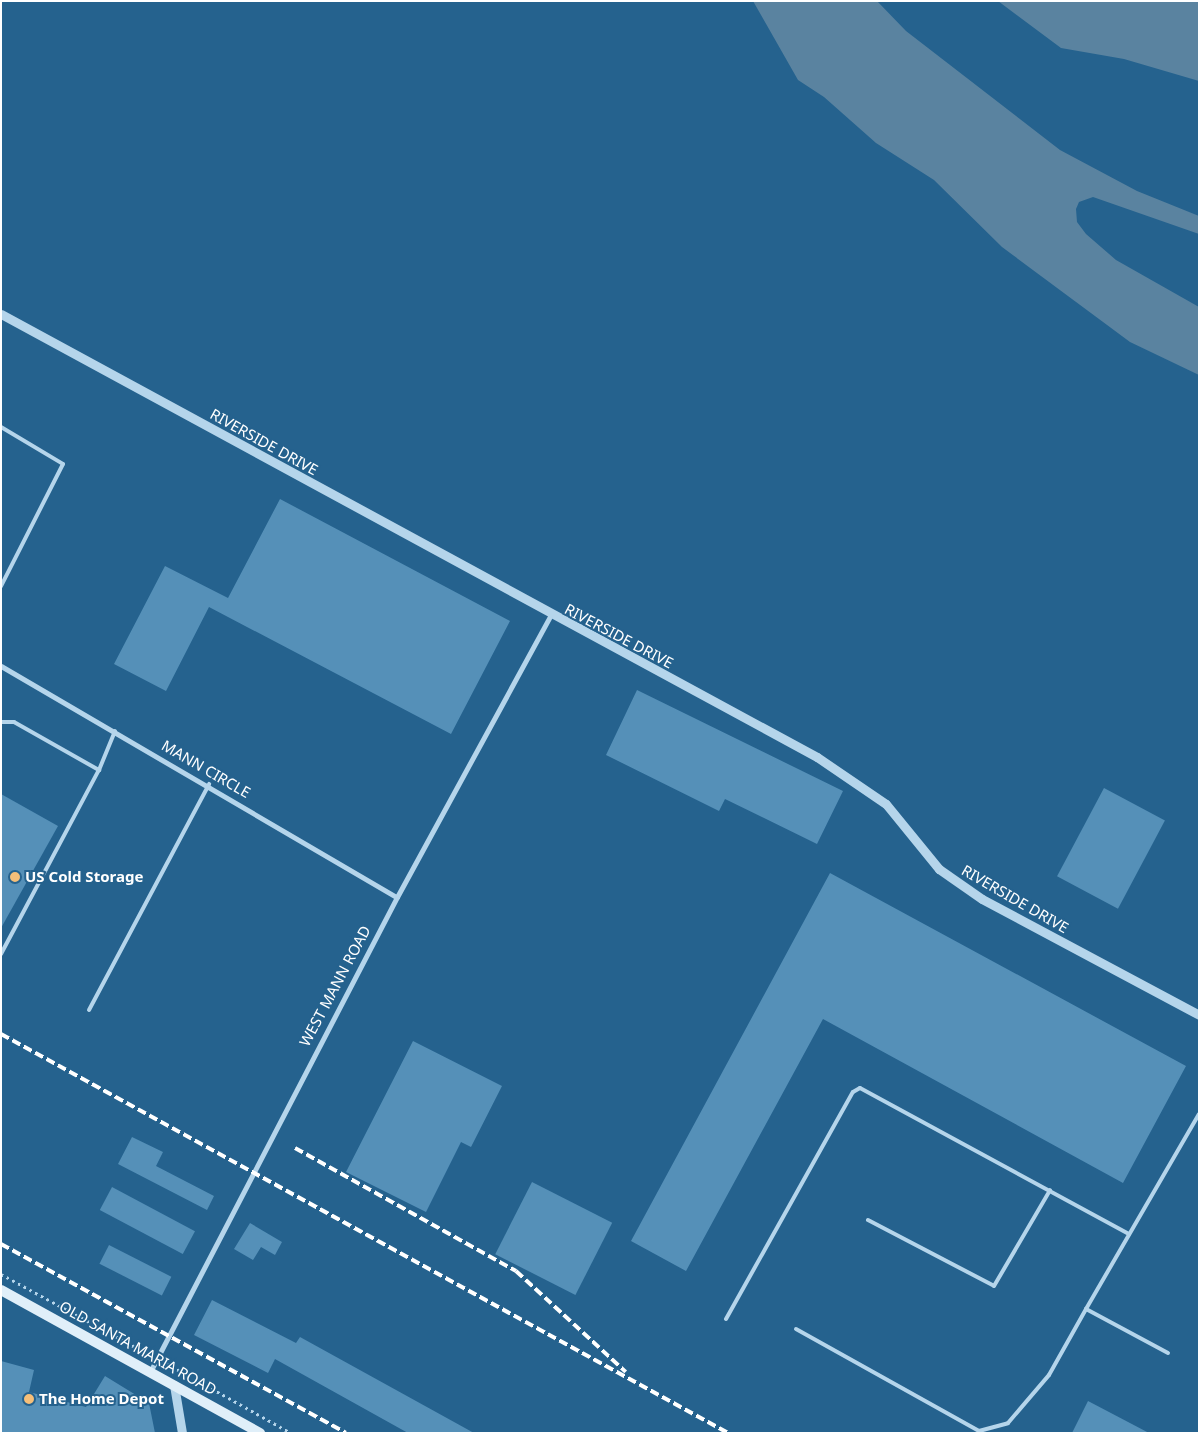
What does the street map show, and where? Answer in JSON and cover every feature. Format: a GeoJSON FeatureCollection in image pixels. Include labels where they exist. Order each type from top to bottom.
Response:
{"type":"FeatureCollection","features":[{"type":"Feature","properties":{"kind":"main road","name":"OLD SANTA MARIA ROAD"},"geometry":{"type":"LineString","coordinates":[[1,1290],[260,1433]]}},
{"type":"Feature","properties":{"kind":"street","name":"RIVERSIDE DRIVE"},"geometry":{"type":"LineString","coordinates":[[1,314],[551,615],[817,757],[886,804],[939,869],[975,894],[1199,1015]]}},
{"type":"Feature","properties":{"kind":"street","name":"WEST MANN ROAD"},"geometry":{"type":"LineString","coordinates":[[150,1372],[397,897],[551,615]]}},
{"type":"Feature","properties":{"kind":"street","name":"MANN CIRCLE"},"geometry":{"type":"LineString","coordinates":[[1,666],[209,784],[397,897]]}},
{"type":"Feature","properties":{"kind":"street"},"geometry":{"type":"LineString","coordinates":[[174,1385],[182,1433]]}},
{"type":"Feature","properties":{"kind":"lane"},"geometry":{"type":"LineString","coordinates":[[1,427],[62,464],[1,586]]}},
{"type":"Feature","properties":{"kind":"lane"},"geometry":{"type":"LineString","coordinates":[[1,722],[14,722],[99,770]]}},
{"type":"Feature","properties":{"kind":"lane"},"geometry":{"type":"LineString","coordinates":[[1,954],[99,770],[115,731]]}},
{"type":"Feature","properties":{"kind":"lane"},"geometry":{"type":"LineString","coordinates":[[89,1010],[209,784]]}},
{"type":"Feature","properties":{"kind":"lane"},"geometry":{"type":"LineString","coordinates":[[726,1319],[853,1092],[860,1088],[1129,1234]]}},
{"type":"Feature","properties":{"kind":"lane"},"geometry":{"type":"LineString","coordinates":[[796,1329],[979,1431],[1008,1423],[1049,1375],[1199,1114]]}},
{"type":"Feature","properties":{"kind":"lane"},"geometry":{"type":"LineString","coordinates":[[868,1220],[994,1286],[1050,1190]]}},
{"type":"Feature","properties":{"kind":"lane"},"geometry":{"type":"LineString","coordinates":[[1086,1309],[1168,1353]]}},
{"type":"Feature","properties":{"kind":"path"},"geometry":{"type":"LineString","coordinates":[[1,1274],[291,1433]]}},
{"type":"Feature","properties":{"kind":"water"},"geometry":{"type":"Polygon","coordinates":[[[753,1],[877,1],[906,31],[1060,150],[1137,191],[1199,216],[1199,234],[1093,197],[1079,202],[1076,209],[1077,222],[1086,234],[1116,260],[1199,307],[1199,375],[1130,342],[1002,247],[934,180],[876,143],[824,97],[798,80],[753,1]]]}},
{"type":"Feature","properties":{"kind":"water"},"geometry":{"type":"Polygon","coordinates":[[[998,1],[1199,1],[1199,81],[1124,59],[1061,48],[998,1]]]}},
{"type":"Feature","properties":{"kind":"building"},"geometry":{"type":"Polygon","coordinates":[[[280,499],[510,621],[451,734],[209,607],[166,691],[114,664],[165,566],[228,598],[280,499]]]}},
{"type":"Feature","properties":{"kind":"building"},"geometry":{"type":"Polygon","coordinates":[[[637,690],[843,791],[817,844],[725,799],[719,811],[606,755],[637,690]]]}},
{"type":"Feature","properties":{"kind":"building"},"geometry":{"type":"Polygon","coordinates":[[[1104,788],[1165,820],[1118,909],[1057,876],[1104,788]]]}},
{"type":"Feature","properties":{"kind":"building","name":"US Cold Storage"},"geometry":{"type":"Polygon","coordinates":[[[1,794],[58,826],[1,928],[1,794]]]}},
{"type":"Feature","properties":{"kind":"building"},"geometry":{"type":"Polygon","coordinates":[[[830,873],[1186,1066],[1123,1183],[823,1019],[686,1271],[631,1241],[830,873]]]}},
{"type":"Feature","properties":{"kind":"building"},"geometry":{"type":"Polygon","coordinates":[[[413,1041],[502,1086],[471,1147],[461,1142],[426,1212],[346,1172],[413,1041]]]}},
{"type":"Feature","properties":{"kind":"building"},"geometry":{"type":"Polygon","coordinates":[[[132,1137],[163,1152],[156,1166],[214,1196],[207,1210],[118,1164],[132,1137]]]}},
{"type":"Feature","properties":{"kind":"building"},"geometry":{"type":"Polygon","coordinates":[[[532,1182],[612,1223],[575,1295],[495,1254],[532,1182]]]}},
{"type":"Feature","properties":{"kind":"building"},"geometry":{"type":"Polygon","coordinates":[[[112,1187],[195,1231],[183,1254],[100,1210],[112,1187]]]}},
{"type":"Feature","properties":{"kind":"building"},"geometry":{"type":"Polygon","coordinates":[[[250,1223],[282,1242],[275,1255],[261,1247],[253,1260],[234,1249],[250,1223]]]}},
{"type":"Feature","properties":{"kind":"building"},"geometry":{"type":"Polygon","coordinates":[[[109,1245],[171,1277],[162,1295],[99,1264],[109,1245]]]}},
{"type":"Feature","properties":{"kind":"building"},"geometry":{"type":"Polygon","coordinates":[[[212,1300],[296,1343],[300,1337],[474,1433],[408,1433],[275,1359],[268,1373],[194,1335],[212,1300]]]}},
{"type":"Feature","properties":{"kind":"building","name":"The Home Depot"},"geometry":{"type":"Polygon","coordinates":[[[1,1361],[34,1370],[29,1392],[86,1407],[105,1376],[149,1403],[155,1433],[1,1433],[1,1361]]]}},
{"type":"Feature","properties":{"kind":"building"},"geometry":{"type":"Polygon","coordinates":[[[1088,1401],[1149,1433],[1072,1433],[1088,1401]]]}},
{"type":"Feature","properties":{"kind":"railway"},"geometry":{"type":"LineString","coordinates":[[1,1034],[728,1433]]}},
{"type":"Feature","properties":{"kind":"railway"},"geometry":{"type":"LineString","coordinates":[[295,1148],[516,1271],[626,1372]]}},
{"type":"Feature","properties":{"kind":"railway"},"geometry":{"type":"LineString","coordinates":[[1,1244],[346,1433]]}},
{"type":"Feature","properties":{"kind":"place","name":"US Cold Storage"},"geometry":{"type":"Point","coordinates":[15,877]}},
{"type":"Feature","properties":{"kind":"place","name":"The Home Depot"},"geometry":{"type":"Point","coordinates":[29,1399]}}]}
